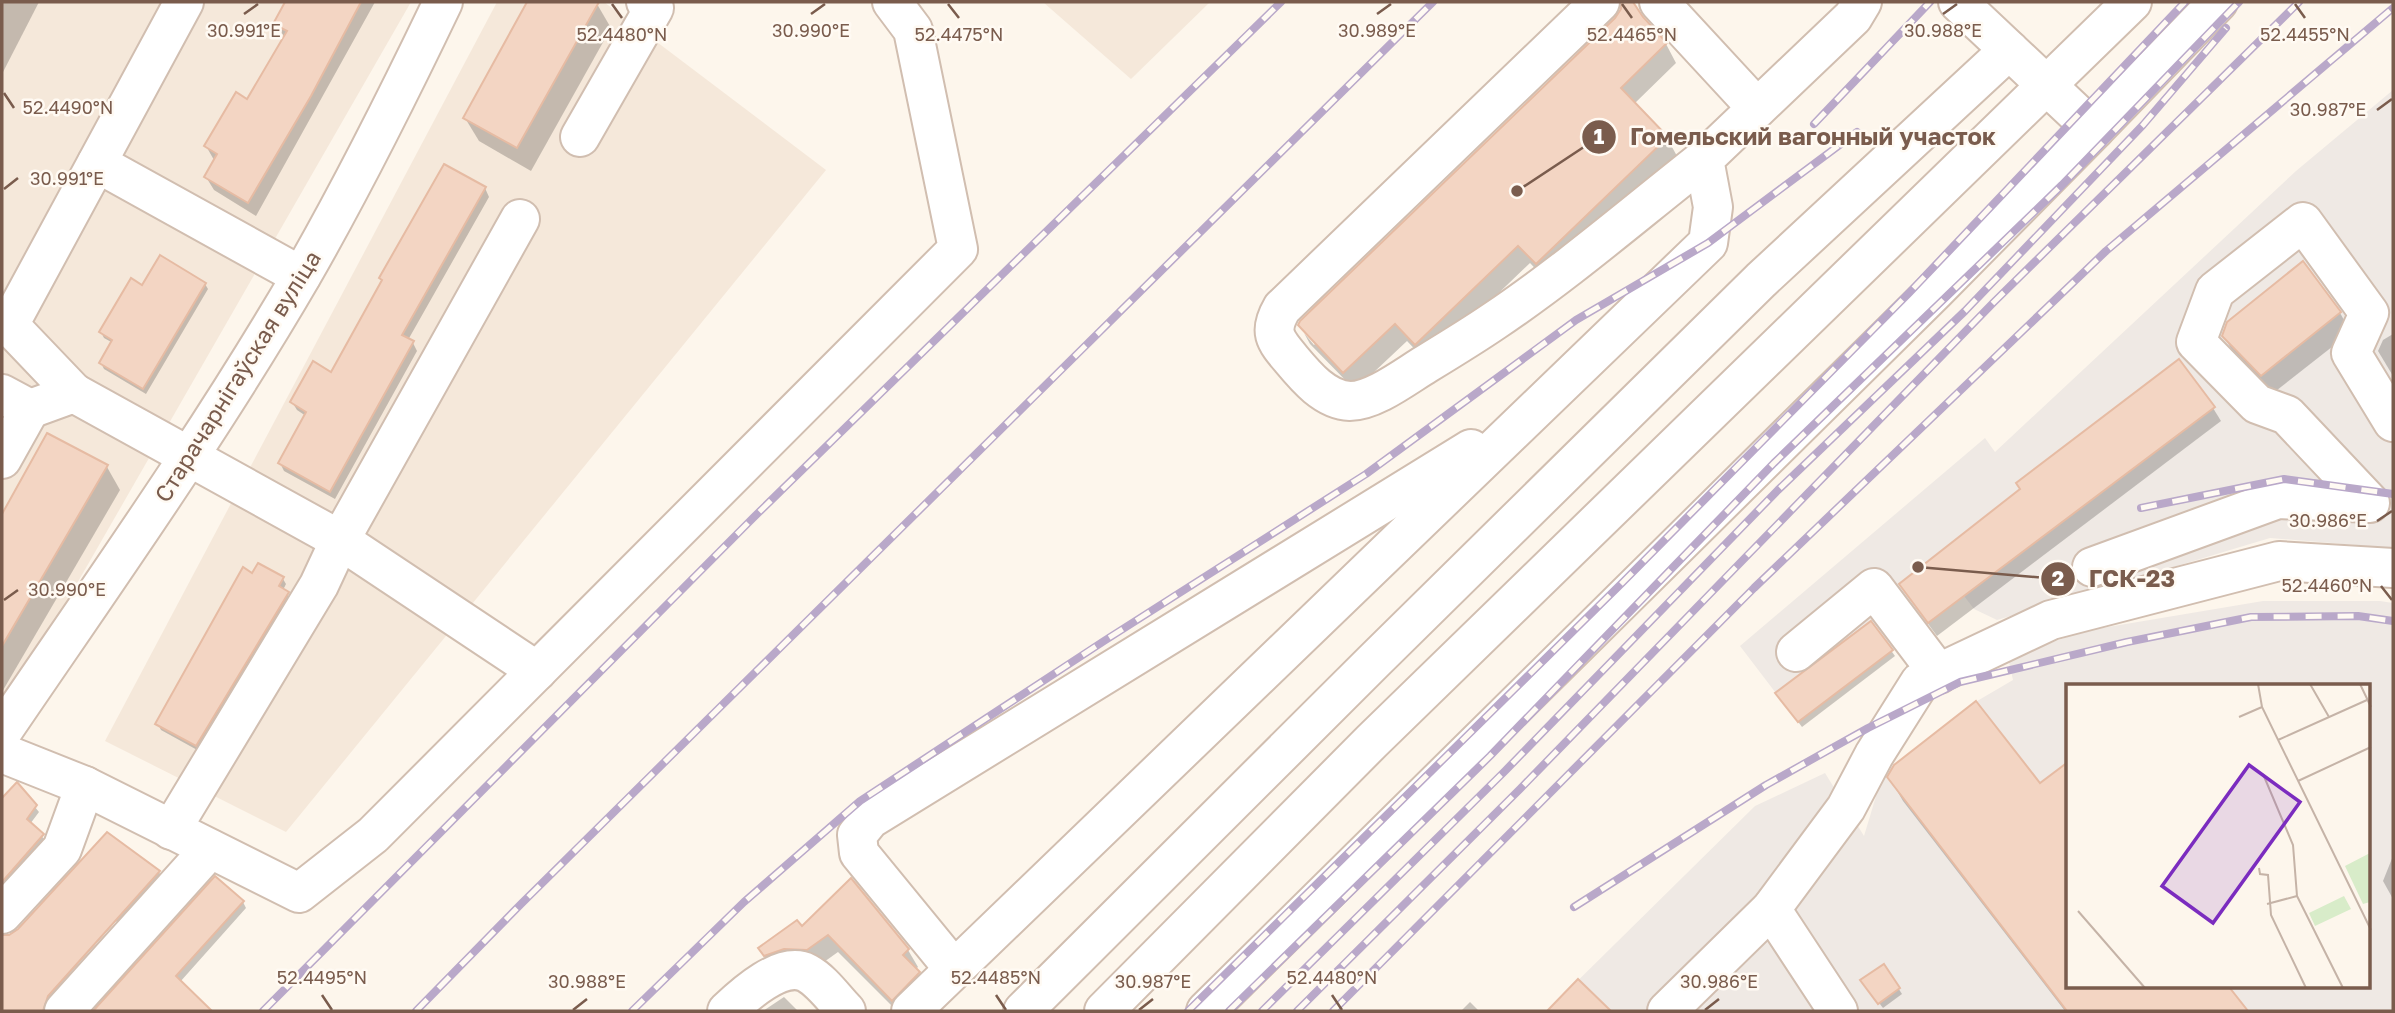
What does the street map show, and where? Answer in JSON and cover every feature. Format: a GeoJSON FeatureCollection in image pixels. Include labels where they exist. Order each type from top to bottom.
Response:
{"type":"FeatureCollection","features":[{"type":"Feature","properties":{"kind":"street"},"geometry":{"type":"LineString","coordinates":[[184,2],[9,325],[74,393],[340,540],[537,671]]}},
{"type":"Feature","properties":{"kind":"street","name":"Старачарнігаўская вуліца"},"geometry":{"type":"LineString","coordinates":[[2,732],[190,456],[301,276],[378,136],[443,2]]}},
{"type":"Feature","properties":{"kind":"street"},"geometry":{"type":"LineString","coordinates":[[580,137],[654,8],[646,2]]}},
{"type":"Feature","properties":{"kind":"street"},"geometry":{"type":"LineString","coordinates":[[2,753],[85,786],[299,893],[373,835],[958,249],[913,30],[892,2]]}},
{"type":"Feature","properties":{"kind":"street"},"geometry":{"type":"LineString","coordinates":[[1600,2],[1282,308],[1275,322],[1274,333],[1279,345],[1306,377],[1330,396],[1351,401],[1375,395],[1493,322],[1541,287],[1704,159],[1853,17],[1862,2]]}},
{"type":"Feature","properties":{"kind":"street"},"geometry":{"type":"LineString","coordinates":[[1659,2],[1757,108]]}},
{"type":"Feature","properties":{"kind":"street"},"geometry":{"type":"LineString","coordinates":[[1958,2],[2094,130]]}},
{"type":"Feature","properties":{"kind":"street"},"geometry":{"type":"LineString","coordinates":[[1104,1011],[1372,741],[2132,2]]}},
{"type":"Feature","properties":{"kind":"street"},"geometry":{"type":"LineString","coordinates":[[1206,1011],[1936,291],[2218,2]]}},
{"type":"Feature","properties":{"kind":"street"},"geometry":{"type":"LineString","coordinates":[[1023,1011],[1760,280],[2009,50]]}},
{"type":"Feature","properties":{"kind":"street"},"geometry":{"type":"LineString","coordinates":[[911,1011],[1709,243],[1713,207],[1704,159]]}},
{"type":"Feature","properties":{"kind":"street"},"geometry":{"type":"LineString","coordinates":[[97,163],[301,276]]}},
{"type":"Feature","properties":{"kind":"street"},"geometry":{"type":"LineString","coordinates":[[171,830],[319,585],[340,540],[520,219]]}},
{"type":"Feature","properties":{"kind":"street"},"geometry":{"type":"LineString","coordinates":[[2382,505],[2287,415],[2257,404],[2196,342],[2215,291],[2303,222],[2369,313],[2351,353],[2393,422]]}},
{"type":"Feature","properties":{"kind":"street"},"geometry":{"type":"LineString","coordinates":[[2,459],[16,401],[74,393]]}},
{"type":"Feature","properties":{"kind":"street"},"geometry":{"type":"LineString","coordinates":[[954,970],[859,853],[858,835],[870,819],[1535,410]]}},
{"type":"Feature","properties":{"kind":"street"},"geometry":{"type":"LineString","coordinates":[[2092,567],[2278,499],[2382,505]]}},
{"type":"Feature","properties":{"kind":"street"},"geometry":{"type":"LineString","coordinates":[[1667,1011],[1771,909],[1846,808],[1874,755],[1920,682],[2051,620],[2279,561],[2393,568]]}},
{"type":"Feature","properties":{"kind":"street"},"geometry":{"type":"LineString","coordinates":[[1796,652],[1874,588],[1939,674]]}},
{"type":"Feature","properties":{"kind":"street"},"geometry":{"type":"LineString","coordinates":[[2,914],[62,849],[85,786]]}},
{"type":"Feature","properties":{"kind":"street"},"geometry":{"type":"LineString","coordinates":[[64,1011],[210,849]]}},
{"type":"Feature","properties":{"kind":"street"},"geometry":{"type":"LineString","coordinates":[[1771,909],[1838,1011]]}},
{"type":"Feature","properties":{"kind":"street"},"geometry":{"type":"LineString","coordinates":[[727,1011],[744,995],[767,980],[785,971],[798,970],[810,974],[846,1011]]}},
{"type":"Feature","properties":{"kind":"shaded area"},"geometry":{"type":"Polygon","coordinates":[[[2,2],[411,2],[2,714],[2,2]]]}},
{"type":"Feature","properties":{"kind":"shaded area"},"geometry":{"type":"Polygon","coordinates":[[[497,2],[604,2],[826,170],[286,832],[105,741],[497,2]]]}},
{"type":"Feature","properties":{"kind":"shaded area"},"geometry":{"type":"Polygon","coordinates":[[[1043,2],[1210,2],[1131,79],[1043,2]]]}},
{"type":"Feature","properties":{"kind":"shaded area"},"geometry":{"type":"Polygon","coordinates":[[[2393,90],[2393,548],[2270,538],[1997,620],[1974,609],[1964,596],[1798,722],[1740,646],[1985,438],[1995,452],[2296,171],[2393,90]]]}},
{"type":"Feature","properties":{"kind":"shaded area"},"geometry":{"type":"Polygon","coordinates":[[[2263,601],[2393,603],[2393,1011],[1547,1011],[1755,806],[1825,773],[1864,836],[1883,773],[1972,704],[2013,680],[2008,658],[2084,631],[2263,601]]]}},
{"type":"Feature","properties":{"kind":"building"},"geometry":{"type":"Polygon","coordinates":[[[285,2],[361,2],[311,96],[248,203],[204,177],[217,154],[204,146],[236,92],[247,99],[287,31],[273,24],[285,2]]]}},
{"type":"Feature","properties":{"kind":"building"},"geometry":{"type":"Polygon","coordinates":[[[527,2],[599,2],[517,148],[463,118],[527,2]]]}},
{"type":"Feature","properties":{"kind":"building"},"geometry":{"type":"Polygon","coordinates":[[[1621,2],[1633,2],[1667,43],[1621,88],[1668,137],[1536,264],[1518,246],[1415,345],[1395,324],[1343,373],[1298,325],[1300,321],[1615,18],[1621,9],[1621,2]]]}},
{"type":"Feature","properties":{"kind":"building"},"geometry":{"type":"Polygon","coordinates":[[[444,164],[486,187],[402,335],[414,341],[330,492],[278,463],[306,412],[290,402],[313,361],[331,372],[382,280],[379,278],[444,164]]]}},
{"type":"Feature","properties":{"kind":"building"},"geometry":{"type":"Polygon","coordinates":[[[160,255],[206,283],[143,389],[99,363],[112,340],[99,332],[131,278],[142,285],[160,255]]]}},
{"type":"Feature","properties":{"kind":"building"},"geometry":{"type":"Polygon","coordinates":[[[2303,261],[2341,312],[2261,376],[2222,336],[2227,322],[2303,261]]]}},
{"type":"Feature","properties":{"kind":"building"},"geometry":{"type":"Polygon","coordinates":[[[2179,359],[2215,407],[1928,623],[1899,584],[2020,489],[2016,483],[2179,359]]]}},
{"type":"Feature","properties":{"kind":"building"},"geometry":{"type":"Polygon","coordinates":[[[47,433],[108,465],[2,646],[2,514],[47,433]]]}},
{"type":"Feature","properties":{"kind":"building"},"geometry":{"type":"Polygon","coordinates":[[[258,563],[284,577],[279,586],[289,592],[196,746],[155,724],[243,567],[252,573],[258,563]]]}},
{"type":"Feature","properties":{"kind":"building"},"geometry":{"type":"Polygon","coordinates":[[[1871,621],[1893,650],[1798,722],[1775,693],[1871,621]]]}},
{"type":"Feature","properties":{"kind":"building"},"geometry":{"type":"Polygon","coordinates":[[[1976,701],[2040,783],[2066,764],[2066,988],[2230,988],[2248,1011],[2067,1011],[1887,777],[1894,765],[1976,701]]]}},
{"type":"Feature","properties":{"kind":"building"},"geometry":{"type":"Polygon","coordinates":[[[17,782],[37,805],[27,819],[44,834],[2,882],[2,798],[17,782]]]}},
{"type":"Feature","properties":{"kind":"building"},"geometry":{"type":"Polygon","coordinates":[[[107,832],[160,871],[48,996],[43,1011],[2,1011],[2,935],[9,935],[18,929],[107,832]]]}},
{"type":"Feature","properties":{"kind":"building"},"geometry":{"type":"Polygon","coordinates":[[[215,876],[244,901],[176,976],[212,1011],[93,1011],[215,876]]]}},
{"type":"Feature","properties":{"kind":"building"},"geometry":{"type":"Polygon","coordinates":[[[851,878],[909,949],[903,955],[920,972],[892,1001],[828,935],[807,950],[784,949],[764,956],[758,948],[797,920],[802,926],[851,878]]]}},
{"type":"Feature","properties":{"kind":"building"},"geometry":{"type":"Polygon","coordinates":[[[1884,964],[1900,988],[1878,1004],[1860,980],[1884,964]]]}},
{"type":"Feature","properties":{"kind":"building"},"geometry":{"type":"Polygon","coordinates":[[[1578,979],[1611,1011],[1547,1011],[1578,979]]]}},
{"type":"Feature","properties":{"kind":"railway"},"geometry":{"type":"LineString","coordinates":[[263,1011],[753,518],[1281,2]]}},
{"type":"Feature","properties":{"kind":"railway"},"geometry":{"type":"LineString","coordinates":[[416,1011],[1433,2]]}},
{"type":"Feature","properties":{"kind":"railway"},"geometry":{"type":"LineString","coordinates":[[1814,124],[1930,2]]}},
{"type":"Feature","properties":{"kind":"railway"},"geometry":{"type":"LineString","coordinates":[[1188,1011],[1622,583],[1909,293],[2185,2]]}},
{"type":"Feature","properties":{"kind":"railway"},"geometry":{"type":"LineString","coordinates":[[1229,1011],[1490,756],[1774,463],[2062,185],[2239,2]]}},
{"type":"Feature","properties":{"kind":"railway"},"geometry":{"type":"LineString","coordinates":[[1297,1011],[1520,789],[1994,302],[2299,2]]}},
{"type":"Feature","properties":{"kind":"railway"},"geometry":{"type":"LineString","coordinates":[[1333,1011],[1754,588],[2106,251],[2393,8]]}},
{"type":"Feature","properties":{"kind":"railway"},"geometry":{"type":"LineString","coordinates":[[1262,1011],[1505,771],[1778,490],[1965,311],[2143,125],[2226,28]]}},
{"type":"Feature","properties":{"kind":"railway"},"geometry":{"type":"LineString","coordinates":[[632,1011],[744,902],[860,801],[1366,474],[1576,320],[1708,243],[1857,132]]}},
{"type":"Feature","properties":{"kind":"railway"},"geometry":{"type":"LineString","coordinates":[[2141,508],[2284,479],[2393,494]]}},
{"type":"Feature","properties":{"kind":"railway"},"geometry":{"type":"LineString","coordinates":[[1574,907],[1766,785],[1868,728],[1960,682],[2127,642],[2251,617],[2358,616],[2393,621]]}},
{"type":"Feature","properties":{"kind":"place","name":"Гомельский вагонный участок"},"geometry":{"type":"Point","coordinates":[1517,191]}},
{"type":"Feature","properties":{"kind":"place","name":"ГСК-23"},"geometry":{"type":"Point","coordinates":[1918,567]}}]}
